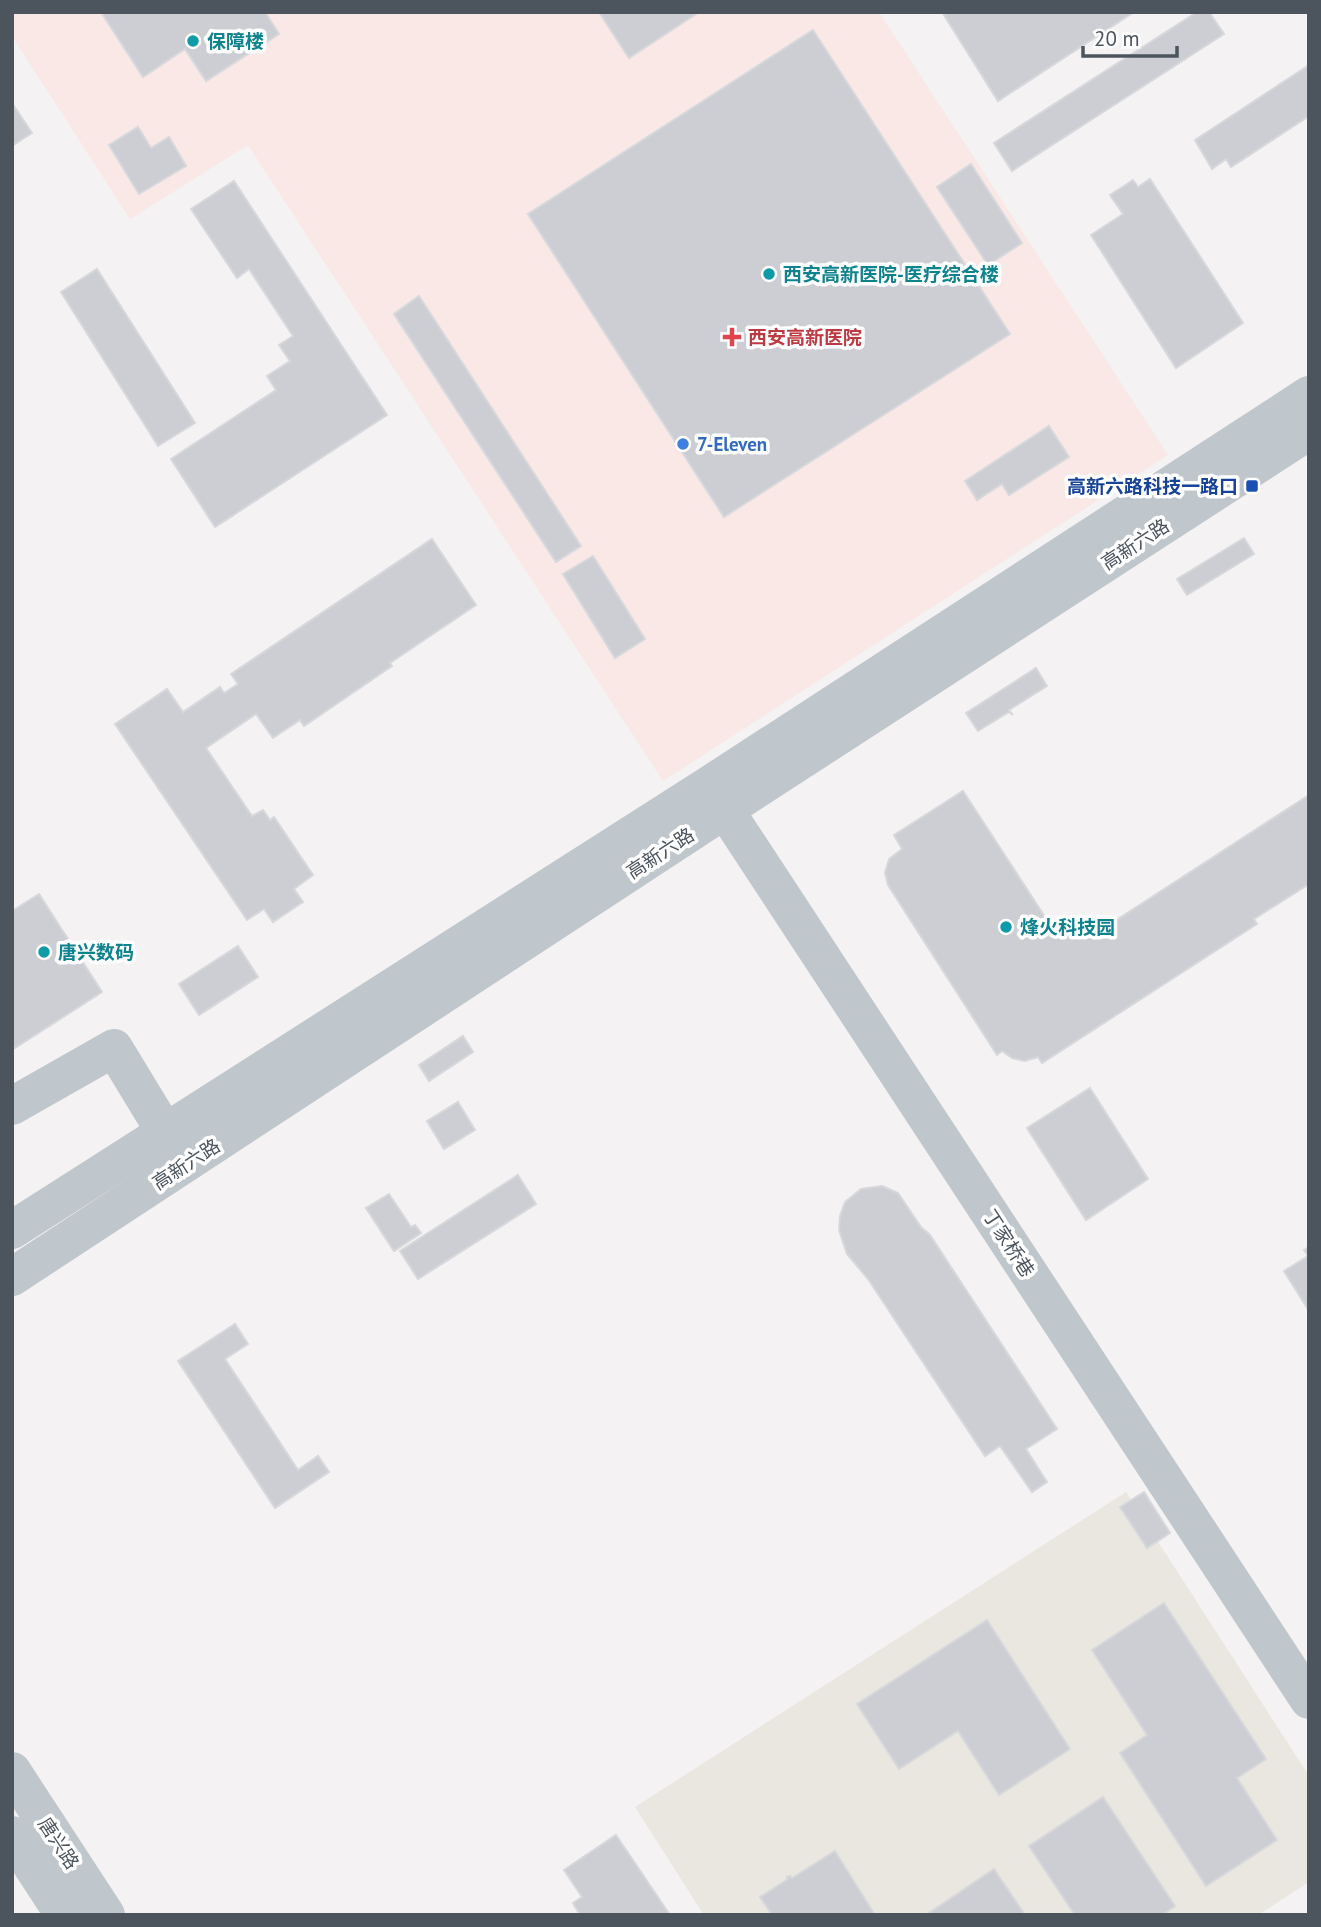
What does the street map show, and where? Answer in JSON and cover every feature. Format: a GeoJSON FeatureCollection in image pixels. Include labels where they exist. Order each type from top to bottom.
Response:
{"type":"FeatureCollection","features":[{"type":"Feature","properties":{"kind":"street","name":"高新六路"},"geometry":{"type":"LineString","coordinates":[[12,1277],[1309,396]]}},
{"type":"Feature","properties":{"kind":"street","name":"高新六路"},"geometry":{"type":"LineString","coordinates":[[12,1230],[165,1132],[717,797],[1309,431]]}},
{"type":"Feature","properties":{"kind":"street","name":"丁家桥巷"},"geometry":{"type":"LineString","coordinates":[[717,797],[1309,1700]]}},
{"type":"Feature","properties":{"kind":"street"},"geometry":{"type":"LineString","coordinates":[[12,1106],[114,1048],[165,1132]]}},
{"type":"Feature","properties":{"kind":"street","name":"唐兴路"},"geometry":{"type":"LineString","coordinates":[[12,1771],[106,1915]]}},
{"type":"Feature","properties":{"kind":"street","name":"唐兴路"},"geometry":{"type":"LineString","coordinates":[[12,1835],[23,1875],[64,1915]]}},
{"type":"Feature","properties":{"kind":"shaded area","name":"西安高新医院"},"geometry":{"type":"Polygon","coordinates":[[[12,12],[879,12],[1168,455],[663,781],[248,145],[130,219],[12,36],[12,12]]]}},
{"type":"Feature","properties":{"kind":"shaded area"},"geometry":{"type":"Polygon","coordinates":[[[1126,1492],[1309,1776],[1309,1882],[1258,1915],[704,1915],[635,1807],[1126,1492]]]}},
{"type":"Feature","properties":{"kind":"building","name":"保障楼"},"geometry":{"type":"Polygon","coordinates":[[[101,12],[265,12],[279,34],[206,81],[185,49],[143,77],[101,12]]]}},
{"type":"Feature","properties":{"kind":"building"},"geometry":{"type":"Polygon","coordinates":[[[599,12],[699,12],[629,58],[599,12]]]}},
{"type":"Feature","properties":{"kind":"building"},"geometry":{"type":"Polygon","coordinates":[[[942,12],[1134,12],[998,101],[942,12]]]}},
{"type":"Feature","properties":{"kind":"building"},"geometry":{"type":"Polygon","coordinates":[[[1197,12],[1209,12],[1224,34],[1012,171],[994,143],[1197,12]]]}},
{"type":"Feature","properties":{"kind":"building","name":"西安高新医院-医疗综合楼"},"geometry":{"type":"Polygon","coordinates":[[[813,30],[1010,334],[724,517],[528,214],[813,30]]]}},
{"type":"Feature","properties":{"kind":"building"},"geometry":{"type":"Polygon","coordinates":[[[1309,65],[1309,116],[1231,167],[1226,159],[1212,169],[1195,140],[1309,65]]]}},
{"type":"Feature","properties":{"kind":"building"},"geometry":{"type":"Polygon","coordinates":[[[12,103],[32,133],[12,146],[12,103]]]}},
{"type":"Feature","properties":{"kind":"building"},"geometry":{"type":"Polygon","coordinates":[[[138,127],[151,148],[169,137],[186,166],[139,194],[109,145],[138,127]]]}},
{"type":"Feature","properties":{"kind":"building"},"geometry":{"type":"Polygon","coordinates":[[[971,164],[1022,243],[988,265],[937,187],[971,164]]]}},
{"type":"Feature","properties":{"kind":"building"},"geometry":{"type":"Polygon","coordinates":[[[1150,179],[1243,323],[1176,368],[1091,235],[1123,214],[1110,195],[1133,180],[1138,187],[1150,179]]]}},
{"type":"Feature","properties":{"kind":"building"},"geometry":{"type":"Polygon","coordinates":[[[234,181],[387,415],[215,527],[171,459],[276,390],[267,376],[290,361],[279,345],[293,336],[249,269],[237,278],[191,209],[234,181]]]}},
{"type":"Feature","properties":{"kind":"building"},"geometry":{"type":"Polygon","coordinates":[[[97,269],[195,423],[158,446],[61,292],[97,269]]]}},
{"type":"Feature","properties":{"kind":"building"},"geometry":{"type":"Polygon","coordinates":[[[419,296],[581,546],[556,562],[394,314],[419,296]]]}},
{"type":"Feature","properties":{"kind":"building"},"geometry":{"type":"Polygon","coordinates":[[[1049,426],[1069,457],[1009,495],[1002,484],[977,500],[965,481],[1049,426]]]}},
{"type":"Feature","properties":{"kind":"building"},"geometry":{"type":"Polygon","coordinates":[[[1244,538],[1254,554],[1187,595],[1177,579],[1244,538]]]}},
{"type":"Feature","properties":{"kind":"building"},"geometry":{"type":"Polygon","coordinates":[[[432,539],[476,605],[304,726],[300,720],[273,738],[256,714],[206,748],[252,816],[263,810],[270,820],[274,817],[313,875],[294,889],[303,902],[273,922],[264,909],[247,920],[115,724],[167,689],[183,712],[220,687],[224,693],[238,684],[231,674],[432,539]]]}},
{"type":"Feature","properties":{"kind":"building"},"geometry":{"type":"Polygon","coordinates":[[[593,556],[645,639],[615,658],[563,574],[593,556]]]}},
{"type":"Feature","properties":{"kind":"building"},"geometry":{"type":"Polygon","coordinates":[[[1036,668],[1047,686],[1009,710],[1013,715],[1009,712],[978,731],[966,713],[1036,668]]]}},
{"type":"Feature","properties":{"kind":"building","name":"烽火科技园"},"geometry":{"type":"Polygon","coordinates":[[[963,791],[1049,923],[1071,917],[1088,920],[1101,930],[1309,795],[1309,884],[1254,919],[1257,924],[1042,1063],[1038,1057],[1025,1061],[1012,1058],[1002,1051],[997,1055],[888,885],[885,873],[889,859],[902,849],[894,835],[963,791]]]}},
{"type":"Feature","properties":{"kind":"building","name":"唐兴数码"},"geometry":{"type":"Polygon","coordinates":[[[39,894],[102,992],[12,1050],[12,911],[39,894]]]}},
{"type":"Feature","properties":{"kind":"building"},"geometry":{"type":"Polygon","coordinates":[[[238,946],[258,977],[199,1015],[179,984],[238,946]]]}},
{"type":"Feature","properties":{"kind":"building"},"geometry":{"type":"Polygon","coordinates":[[[463,1036],[473,1052],[429,1081],[419,1065],[463,1036]]]}},
{"type":"Feature","properties":{"kind":"building"},"geometry":{"type":"Polygon","coordinates":[[[1090,1088],[1148,1179],[1086,1220],[1027,1128],[1090,1088]]]}},
{"type":"Feature","properties":{"kind":"building"},"geometry":{"type":"Polygon","coordinates":[[[458,1102],[475,1130],[444,1149],[427,1121],[458,1102]]]}},
{"type":"Feature","properties":{"kind":"building"},"geometry":{"type":"Polygon","coordinates":[[[518,1175],[536,1204],[418,1279],[400,1251],[518,1175]]]}},
{"type":"Feature","properties":{"kind":"building"},"geometry":{"type":"Polygon","coordinates":[[[882,1186],[898,1193],[921,1227],[930,1235],[1057,1429],[1026,1449],[1047,1482],[1032,1492],[1000,1446],[985,1456],[868,1279],[847,1254],[839,1230],[845,1202],[861,1189],[882,1186]]]}},
{"type":"Feature","properties":{"kind":"building"},"geometry":{"type":"Polygon","coordinates":[[[389,1194],[411,1227],[415,1225],[421,1233],[394,1251],[366,1208],[389,1194]]]}},
{"type":"Feature","properties":{"kind":"building"},"geometry":{"type":"Polygon","coordinates":[[[1309,1247],[1309,1311],[1284,1271],[1308,1256],[1304,1250],[1309,1247]]]}},
{"type":"Feature","properties":{"kind":"building"},"geometry":{"type":"Polygon","coordinates":[[[235,1324],[248,1344],[225,1359],[298,1470],[318,1456],[329,1472],[275,1508],[178,1361],[235,1324]]]}},
{"type":"Feature","properties":{"kind":"building"},"geometry":{"type":"Polygon","coordinates":[[[1144,1492],[1170,1533],[1147,1548],[1120,1507],[1144,1492]]]}},
{"type":"Feature","properties":{"kind":"building"},"geometry":{"type":"Polygon","coordinates":[[[1164,1603],[1266,1759],[1237,1778],[1277,1840],[1206,1886],[1120,1753],[1147,1735],[1092,1650],[1164,1603]]]}},
{"type":"Feature","properties":{"kind":"building"},"geometry":{"type":"Polygon","coordinates":[[[987,1620],[1070,1749],[999,1795],[958,1731],[899,1769],[857,1704],[987,1620]]]}},
{"type":"Feature","properties":{"kind":"building"},"geometry":{"type":"Polygon","coordinates":[[[1103,1797],[1175,1906],[1162,1915],[1075,1915],[1029,1846],[1103,1797]]]}},
{"type":"Feature","properties":{"kind":"building"},"geometry":{"type":"Polygon","coordinates":[[[616,1835],[670,1915],[580,1915],[573,1903],[582,1897],[564,1870],[616,1835]]]}},
{"type":"Feature","properties":{"kind":"building"},"geometry":{"type":"Polygon","coordinates":[[[835,1851],[875,1915],[772,1915],[760,1897],[788,1879],[787,1877],[792,1878],[835,1851]]]}},
{"type":"Feature","properties":{"kind":"building"},"geometry":{"type":"Polygon","coordinates":[[[994,1869],[1025,1915],[926,1915],[994,1869]]]}},
{"type":"Feature","properties":{"kind":"place","name":"保障楼"},"geometry":{"type":"Point","coordinates":[193,41]}},
{"type":"Feature","properties":{"kind":"place","name":"西安高新医院-医疗综合楼"},"geometry":{"type":"Point","coordinates":[769,274]}},
{"type":"Feature","properties":{"kind":"place","name":"西安高新医院"},"geometry":{"type":"Point","coordinates":[732,337]}},
{"type":"Feature","properties":{"kind":"place","name":"7-Eleven"},"geometry":{"type":"Point","coordinates":[683,444]}},
{"type":"Feature","properties":{"kind":"place","name":"高新六路科技一路口"},"geometry":{"type":"Point","coordinates":[1252,486]}},
{"type":"Feature","properties":{"kind":"place","name":"烽火科技园"},"geometry":{"type":"Point","coordinates":[1006,927]}},
{"type":"Feature","properties":{"kind":"place","name":"唐兴数码"},"geometry":{"type":"Point","coordinates":[44,952]}}]}
